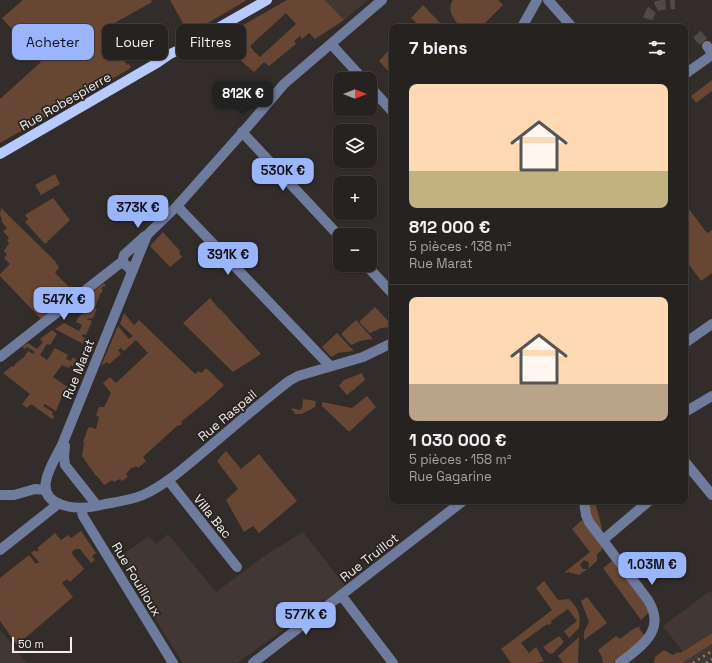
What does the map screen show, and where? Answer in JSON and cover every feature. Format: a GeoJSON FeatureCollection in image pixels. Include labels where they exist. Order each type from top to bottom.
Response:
{"type":"FeatureCollection","features":[{"type":"Feature","properties":{"kind":"main road","name":"Rue Robespierre"},"geometry":{"type":"LineString","coordinates":[[0,154],[170,54],[267,0]]}},
{"type":"Feature","properties":{"kind":"street","name":"Rue Marat"},"geometry":{"type":"LineString","coordinates":[[122,263],[124,255],[142,238],[147,236],[177,206],[284,84],[382,0]]}},
{"type":"Feature","properties":{"kind":"street"},"geometry":{"type":"LineString","coordinates":[[524,24],[537,0]]}},
{"type":"Feature","properties":{"kind":"street"},"geometry":{"type":"LineString","coordinates":[[548,0],[569,24]]}},
{"type":"Feature","properties":{"kind":"street"},"geometry":{"type":"LineString","coordinates":[[330,44],[356,72]]}},
{"type":"Feature","properties":{"kind":"street"},"geometry":{"type":"LineString","coordinates":[[688,71],[710,51]]}},
{"type":"Feature","properties":{"kind":"street"},"geometry":{"type":"LineString","coordinates":[[377,95],[389,108]]}},
{"type":"Feature","properties":{"kind":"street"},"geometry":{"type":"LineString","coordinates":[[242,132],[333,230]]}},
{"type":"Feature","properties":{"kind":"street"},"geometry":{"type":"LineString","coordinates":[[177,206],[330,366]]}},
{"type":"Feature","properties":{"kind":"street","name":"Rue Marat"},"geometry":{"type":"LineString","coordinates":[[45,490],[47,476],[62,445],[131,272],[147,236]]}},
{"type":"Feature","properties":{"kind":"street"},"geometry":{"type":"LineString","coordinates":[[0,357],[116,266],[122,263],[130,268],[131,272]]}},
{"type":"Feature","properties":{"kind":"street"},"geometry":{"type":"LineString","coordinates":[[372,272],[389,290]]}},
{"type":"Feature","properties":{"kind":"street"},"geometry":{"type":"LineString","coordinates":[[688,341],[712,324]]}},
{"type":"Feature","properties":{"kind":"street","name":"Rue Raspail"},"geometry":{"type":"LineString","coordinates":[[58,504],[81,508],[98,506],[139,497],[168,480],[184,468],[289,381],[298,376],[363,357],[389,344]]}},
{"type":"Feature","properties":{"kind":"street"},"geometry":{"type":"LineString","coordinates":[[688,410],[712,396]]}},
{"type":"Feature","properties":{"kind":"street"},"geometry":{"type":"LineString","coordinates":[[64,446],[65,465],[95,503]]}},
{"type":"Feature","properties":{"kind":"street"},"geometry":{"type":"LineString","coordinates":[[688,469],[712,495]]}},
{"type":"Feature","properties":{"kind":"street","name":"Villa Bac"},"geometry":{"type":"LineString","coordinates":[[168,480],[237,567]]}},
{"type":"Feature","properties":{"kind":"street"},"geometry":{"type":"LineString","coordinates":[[0,495],[14,494],[35,489],[45,490],[58,504],[0,550]]}},
{"type":"Feature","properties":{"kind":"street","name":"Rue Truillot"},"geometry":{"type":"LineString","coordinates":[[253,663],[459,504]]}},
{"type":"Feature","properties":{"kind":"street"},"geometry":{"type":"LineString","coordinates":[[584,504],[589,522],[653,607],[653,626],[648,639],[620,663]]}},
{"type":"Feature","properties":{"kind":"street"},"geometry":{"type":"LineString","coordinates":[[603,540],[645,504]]}},
{"type":"Feature","properties":{"kind":"street","name":"Rue Fouilloux"},"geometry":{"type":"LineString","coordinates":[[81,508],[83,516],[173,663]]}},
{"type":"Feature","properties":{"kind":"street"},"geometry":{"type":"LineString","coordinates":[[341,595],[393,663]]}},
{"type":"Feature","properties":{"kind":"shaded area"},"geometry":{"type":"Polygon","coordinates":[[[23,0],[151,0],[152,2],[113,24],[102,24],[102,60],[124,60],[131,68],[0,143],[0,99],[41,62],[39,60],[94,60],[94,24],[12,24],[12,29],[2,18],[23,0]]]}},
{"type":"Feature","properties":{"kind":"shaded area"},"geometry":{"type":"Polygon","coordinates":[[[170,0],[247,0],[206,24],[183,24],[170,0]]]}},
{"type":"Feature","properties":{"kind":"shaded area"},"geometry":{"type":"Polygon","coordinates":[[[287,0],[325,0],[344,20],[315,39],[309,33],[302,39],[300,36],[294,41],[296,44],[269,66],[264,62],[254,72],[240,60],[246,60],[245,24],[287,0]],[[286,13],[250,46],[254,51],[253,53],[255,52],[260,57],[296,24],[286,13]]]}},
{"type":"Feature","properties":{"kind":"shaded area"},"geometry":{"type":"Polygon","coordinates":[[[325,0],[368,0],[344,20],[325,0]]]}},
{"type":"Feature","properties":{"kind":"shaded area"},"geometry":{"type":"Polygon","coordinates":[[[453,0],[498,0],[503,5],[484,24],[458,24],[453,17],[450,8],[453,0]]]}},
{"type":"Feature","properties":{"kind":"shaded area"},"geometry":{"type":"Polygon","coordinates":[[[423,5],[441,24],[414,24],[416,22],[411,18],[423,5]]]}},
{"type":"Feature","properties":{"kind":"shaded area"},"geometry":{"type":"Polygon","coordinates":[[[389,50],[388,71],[379,61],[389,50]]]}},
{"type":"Feature","properties":{"kind":"shaded area"},"geometry":{"type":"Polygon","coordinates":[[[712,80],[712,91],[696,103],[691,96],[712,80]]]}},
{"type":"Feature","properties":{"kind":"shaded area"},"geometry":{"type":"Polygon","coordinates":[[[55,174],[60,184],[41,195],[35,185],[55,174]]]}},
{"type":"Feature","properties":{"kind":"shaded area"},"geometry":{"type":"Polygon","coordinates":[[[53,198],[70,220],[45,244],[25,222],[28,219],[25,215],[53,198]]]}},
{"type":"Feature","properties":{"kind":"shaded area"},"geometry":{"type":"Polygon","coordinates":[[[1,208],[55,261],[59,268],[55,272],[74,292],[70,295],[64,289],[58,295],[53,291],[47,295],[44,299],[52,308],[42,320],[0,276],[0,274],[10,264],[4,258],[7,254],[4,251],[9,243],[7,240],[9,238],[3,231],[7,228],[1,221],[1,208]]]}},
{"type":"Feature","properties":{"kind":"shaded area"},"geometry":{"type":"Polygon","coordinates":[[[688,208],[707,233],[712,230],[712,273],[701,281],[688,263],[688,208]]]}},
{"type":"Feature","properties":{"kind":"shaded area"},"geometry":{"type":"Polygon","coordinates":[[[163,232],[180,251],[179,253],[182,257],[170,267],[150,246],[163,232]]]}},
{"type":"Feature","properties":{"kind":"shaded area"},"geometry":{"type":"Polygon","coordinates":[[[104,283],[107,288],[105,286],[101,288],[103,291],[100,294],[95,308],[97,309],[93,318],[86,319],[92,321],[86,335],[83,334],[82,336],[86,339],[83,344],[55,329],[64,323],[79,331],[82,325],[76,322],[79,316],[89,305],[81,301],[104,283]]]}},
{"type":"Feature","properties":{"kind":"shaded area"},"geometry":{"type":"Polygon","coordinates":[[[210,298],[261,354],[233,372],[183,323],[210,298]]]}},
{"type":"Feature","properties":{"kind":"shaded area"},"geometry":{"type":"Polygon","coordinates":[[[375,307],[389,322],[389,327],[381,328],[370,333],[359,322],[375,307]]]}},
{"type":"Feature","properties":{"kind":"shaded area"},"geometry":{"type":"Polygon","coordinates":[[[124,313],[134,325],[139,320],[195,374],[199,371],[201,373],[206,368],[224,385],[181,422],[182,424],[179,426],[178,425],[143,457],[146,461],[138,468],[136,466],[133,468],[132,467],[126,474],[128,477],[122,481],[120,479],[114,482],[112,480],[104,485],[82,456],[83,442],[88,428],[90,427],[96,429],[99,417],[96,415],[99,407],[104,407],[111,393],[103,383],[110,377],[116,383],[148,353],[136,340],[124,351],[121,348],[118,350],[121,354],[109,364],[107,362],[101,366],[118,326],[129,339],[133,336],[120,324],[124,313]]]}},
{"type":"Feature","properties":{"kind":"shaded area"},"geometry":{"type":"Polygon","coordinates":[[[356,320],[373,339],[360,341],[351,345],[341,334],[356,320]]]}},
{"type":"Feature","properties":{"kind":"shaded area"},"geometry":{"type":"Polygon","coordinates":[[[52,330],[57,334],[50,345],[47,344],[40,355],[47,360],[55,348],[68,355],[66,359],[71,361],[73,357],[76,359],[73,366],[71,365],[69,368],[62,365],[53,377],[75,392],[74,395],[64,391],[56,411],[45,404],[43,406],[53,412],[52,414],[54,418],[52,419],[31,404],[27,408],[22,404],[30,394],[3,373],[12,366],[13,367],[28,351],[33,354],[35,352],[27,347],[25,349],[22,347],[28,343],[37,349],[43,342],[40,339],[52,330]]]}},
{"type":"Feature","properties":{"kind":"shaded area"},"geometry":{"type":"Polygon","coordinates":[[[337,333],[354,351],[338,353],[331,357],[322,347],[337,333]]]}},
{"type":"Feature","properties":{"kind":"shaded area"},"geometry":{"type":"Polygon","coordinates":[[[362,373],[365,380],[347,395],[339,386],[344,380],[362,373]]]}},
{"type":"Feature","properties":{"kind":"shaded area"},"geometry":{"type":"Polygon","coordinates":[[[367,396],[376,407],[350,431],[348,431],[322,406],[322,402],[352,408],[367,396]]]}},
{"type":"Feature","properties":{"kind":"shaded area"},"geometry":{"type":"Polygon","coordinates":[[[303,399],[316,401],[315,407],[302,414],[295,414],[291,408],[300,410],[302,408],[303,399]]]}},
{"type":"Feature","properties":{"kind":"shaded area"},"geometry":{"type":"Polygon","coordinates":[[[226,451],[241,469],[259,454],[297,501],[259,533],[253,526],[244,532],[226,500],[238,489],[217,461],[226,451]]]}},
{"type":"Feature","properties":{"kind":"shaded area"},"geometry":{"type":"Polygon","coordinates":[[[588,504],[596,504],[602,530],[599,532],[591,520],[588,504]]]}},
{"type":"Feature","properties":{"kind":"shaded area"},"geometry":{"type":"Polygon","coordinates":[[[582,520],[602,547],[602,550],[597,554],[597,561],[588,569],[588,562],[584,560],[580,565],[583,569],[587,569],[579,575],[568,572],[566,573],[565,572],[590,552],[572,529],[582,520]]]}},
{"type":"Feature","properties":{"kind":"shaded area"},"geometry":{"type":"Polygon","coordinates":[[[81,531],[96,553],[92,556],[95,560],[91,563],[80,549],[74,549],[72,552],[73,555],[84,569],[70,582],[67,579],[62,583],[73,597],[17,645],[0,621],[0,578],[29,555],[36,564],[39,562],[31,553],[35,550],[36,552],[39,550],[37,548],[55,533],[61,540],[68,535],[71,538],[81,531]]]}},
{"type":"Feature","properties":{"kind":"shaded area"},"geometry":{"type":"Polygon","coordinates":[[[303,532],[345,586],[237,663],[183,663],[149,609],[153,605],[119,557],[149,536],[156,544],[168,534],[216,592],[264,556],[303,532]]]}},
{"type":"Feature","properties":{"kind":"shaded area"},"geometry":{"type":"Polygon","coordinates":[[[612,561],[644,602],[649,612],[641,620],[603,568],[612,561]]]}},
{"type":"Feature","properties":{"kind":"shaded area"},"geometry":{"type":"Polygon","coordinates":[[[544,581],[558,600],[569,599],[575,606],[580,619],[579,628],[569,638],[564,631],[577,621],[568,609],[551,621],[552,623],[547,624],[521,643],[529,653],[536,647],[544,661],[538,663],[511,663],[501,649],[552,610],[536,588],[544,581]]]}},
{"type":"Feature","properties":{"kind":"shaded area"},"geometry":{"type":"Polygon","coordinates":[[[710,591],[712,593],[712,633],[682,651],[663,626],[710,591]]]}},
{"type":"Feature","properties":{"kind":"shaded area"},"geometry":{"type":"Polygon","coordinates":[[[587,597],[607,623],[584,640],[584,632],[589,622],[581,601],[587,597]]]}},
{"type":"Feature","properties":{"kind":"shaded area"},"geometry":{"type":"Polygon","coordinates":[[[640,626],[639,628],[645,636],[636,646],[613,663],[603,663],[602,657],[598,650],[616,636],[620,639],[633,629],[640,626]]]}},
{"type":"Feature","properties":{"kind":"shaded area"},"geometry":{"type":"Polygon","coordinates":[[[0,629],[26,663],[0,663],[0,629]]]}},
{"type":"Feature","properties":{"kind":"shaded area"},"geometry":{"type":"Polygon","coordinates":[[[712,633],[712,644],[682,663],[654,663],[655,657],[664,650],[673,655],[678,652],[680,653],[712,633]]]}},
{"type":"Feature","properties":{"kind":"shaded area"},"geometry":{"type":"Polygon","coordinates":[[[559,636],[564,642],[550,654],[543,647],[559,636]]]}},
{"type":"Feature","properties":{"kind":"shaded area"},"geometry":{"type":"Polygon","coordinates":[[[579,637],[578,663],[563,663],[558,656],[579,637]]]}},
{"type":"Feature","properties":{"kind":"shaded area"},"geometry":{"type":"Polygon","coordinates":[[[712,644],[712,663],[682,663],[705,648],[712,644]]]}},
{"type":"Feature","properties":{"kind":"tunnel"},"geometry":{"type":"LineString","coordinates":[[648,19],[655,7],[675,4]]}},
{"type":"Feature","properties":{"kind":"tunnel"},"geometry":{"type":"LineString","coordinates":[[697,34],[707,46]]}},
{"type":"Feature","properties":{"kind":"railway"},"geometry":{"type":"LineString","coordinates":[[693,663],[712,651]]}},
{"type":"Feature","properties":{"kind":"railway"},"geometry":{"type":"LineString","coordinates":[[706,663],[712,659]]}}]}
